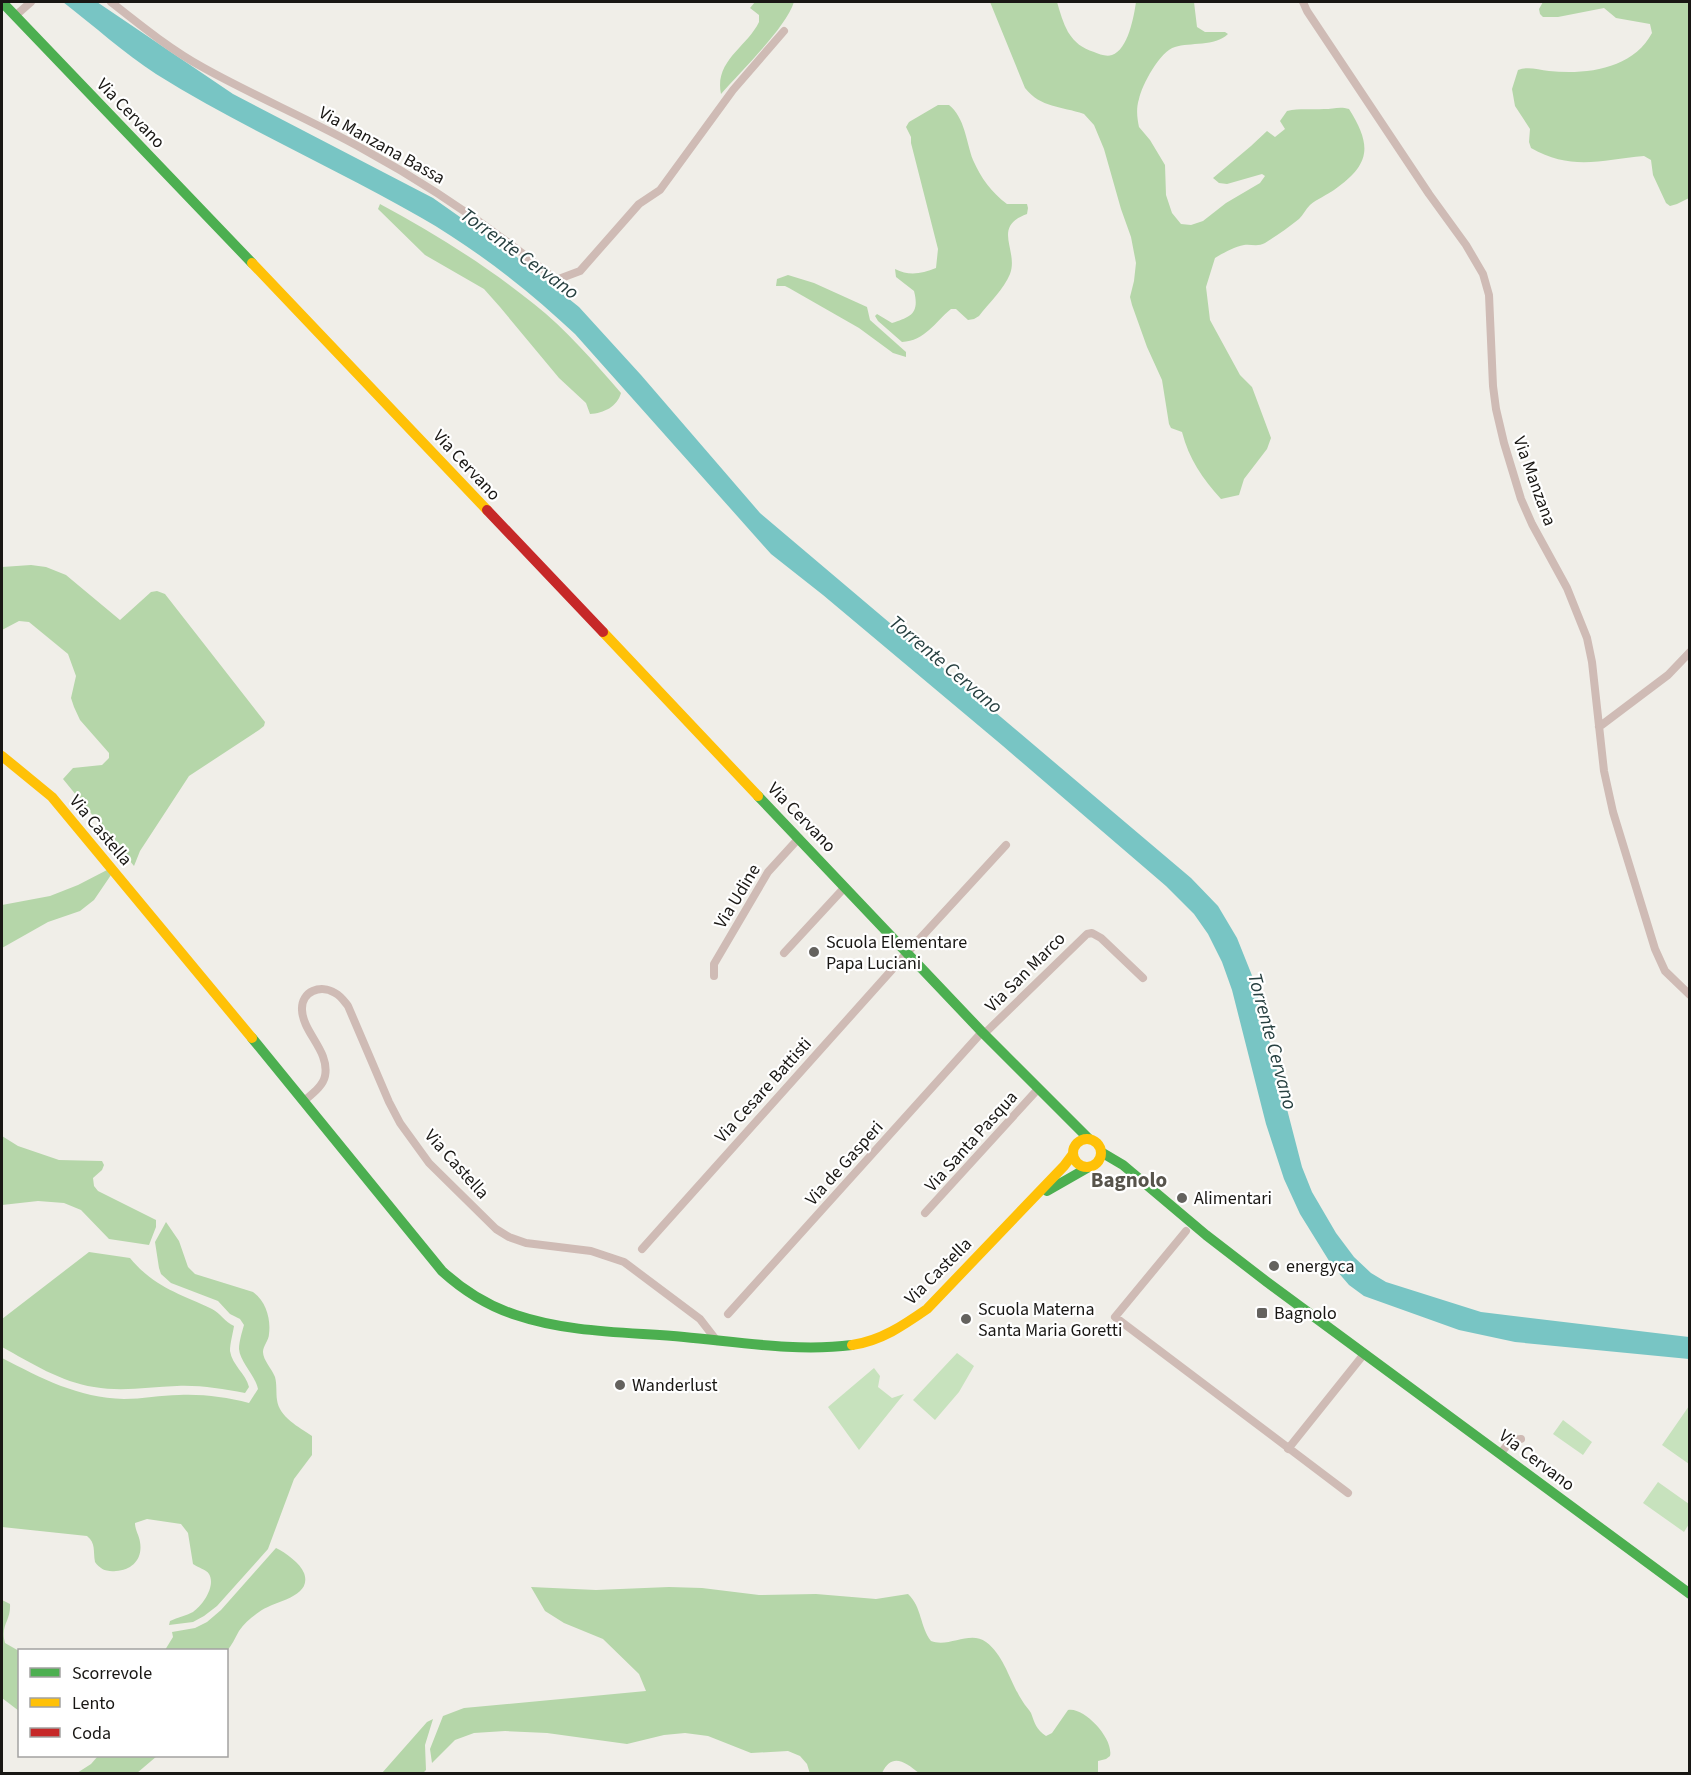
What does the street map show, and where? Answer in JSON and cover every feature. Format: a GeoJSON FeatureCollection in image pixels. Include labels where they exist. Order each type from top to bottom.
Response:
{"type":"FeatureCollection","features":[{"type":"Feature","properties":{"kind":"main road","name":"Via Cervano"},"geometry":{"type":"LineString","coordinates":[[2,2],[260,270],[983,1033],[1089,1139]]}},
{"type":"Feature","properties":{"kind":"main road","name":"Via Castella"},"geometry":{"type":"LineString","coordinates":[[2,756],[52,797],[442,1271],[474,1297],[505,1312],[552,1325],[717,1341],[827,1348],[857,1344],[881,1337],[905,1325],[927,1309],[1027,1205]]}},
{"type":"Feature","properties":{"kind":"main road"},"geometry":{"type":"LineString","coordinates":[[1064,1114],[1075,1132],[1076,1162],[1091,1166],[1115,1167],[1132,1174]]}},
{"type":"Feature","properties":{"kind":"main road"},"geometry":{"type":"LineString","coordinates":[[1089,1139],[1096,1142],[1101,1152],[1099,1160],[1056,1184],[1027,1205],[1064,1166],[1080,1140],[1089,1139]]}},
{"type":"Feature","properties":{"kind":"main road","name":"Via Cervano"},"geometry":{"type":"LineString","coordinates":[[1101,1152],[1132,1174],[1206,1235],[1364,1354],[1689,1594]]}},
{"type":"Feature","properties":{"kind":"street"},"geometry":{"type":"LineString","coordinates":[[15,16],[31,2]]}},
{"type":"Feature","properties":{"kind":"street","name":"Via Manzana Bassa"},"geometry":{"type":"LineString","coordinates":[[111,2],[202,67],[362,148],[443,196],[524,253],[555,280],[580,271],[639,204],[660,190],[733,90],[784,31]]}},
{"type":"Feature","properties":{"kind":"street","name":"Via Manzana"},"geometry":{"type":"LineString","coordinates":[[1303,2],[1429,194],[1466,245],[1483,274],[1489,295],[1493,386],[1504,443],[1528,516],[1567,588],[1587,638],[1592,662],[1604,771],[1613,812],[1655,949],[1665,971],[1689,995]]}},
{"type":"Feature","properties":{"kind":"street"},"geometry":{"type":"LineString","coordinates":[[1599,727],[1668,675],[1689,652]]}},
{"type":"Feature","properties":{"kind":"street","name":"Via Udine"},"geometry":{"type":"LineString","coordinates":[[714,976],[714,964],[763,879],[799,838]]}},
{"type":"Feature","properties":{"kind":"street"},"geometry":{"type":"LineString","coordinates":[[907,952],[1006,845]]}},
{"type":"Feature","properties":{"kind":"street"},"geometry":{"type":"LineString","coordinates":[[784,953],[845,887]]}},
{"type":"Feature","properties":{"kind":"street","name":"Via San Marco"},"geometry":{"type":"LineString","coordinates":[[983,1033],[1082,936],[1087,934],[1092,933],[1101,938],[1143,978]]}},
{"type":"Feature","properties":{"kind":"street","name":"Via Cesare Battisti"},"geometry":{"type":"LineString","coordinates":[[642,1249],[907,952]]}},
{"type":"Feature","properties":{"kind":"street","name":"Via Castella"},"geometry":{"type":"LineString","coordinates":[[304,1101],[323,1082],[326,1074],[321,1053],[305,1020],[302,1010],[303,1001],[310,991],[323,988],[333,991],[348,1006],[388,1102],[415,1144],[436,1170],[496,1229],[526,1243],[591,1251],[624,1262],[700,1319],[717,1341]]}},
{"type":"Feature","properties":{"kind":"street","name":"Via de Gasperi"},"geometry":{"type":"LineString","coordinates":[[728,1314],[983,1033]]}},
{"type":"Feature","properties":{"kind":"street","name":"Via Santa Pasqua"},"geometry":{"type":"LineString","coordinates":[[925,1214],[1038,1089]]}},
{"type":"Feature","properties":{"kind":"street"},"geometry":{"type":"LineString","coordinates":[[1186,1231],[1115,1317],[1348,1493]]}},
{"type":"Feature","properties":{"kind":"street"},"geometry":{"type":"LineString","coordinates":[[1288,1449],[1364,1354]]}},
{"type":"Feature","properties":{"kind":"street"},"geometry":{"type":"LineString","coordinates":[[1501,1453],[1510,1440],[1521,1439]]}},
{"type":"Feature","properties":{"kind":"green space"},"geometry":{"type":"Polygon","coordinates":[[[755,2],[794,2],[782,25],[721,94],[722,72],[759,22],[759,15],[750,8],[755,2]]]}},
{"type":"Feature","properties":{"kind":"green space"},"geometry":{"type":"Polygon","coordinates":[[[990,2],[1057,2],[1068,32],[1073,39],[1086,49],[1105,55],[1112,55],[1122,47],[1129,32],[1136,2],[1194,2],[1197,27],[1205,32],[1228,34],[1216,41],[1175,47],[1169,50],[1152,69],[1138,102],[1139,127],[1165,165],[1166,195],[1172,213],[1181,224],[1191,225],[1203,221],[1226,203],[1260,183],[1265,176],[1262,174],[1227,184],[1219,183],[1213,178],[1267,131],[1275,137],[1285,129],[1280,121],[1287,111],[1346,108],[1349,109],[1356,122],[1362,134],[1364,154],[1355,172],[1346,181],[1313,203],[1299,219],[1265,243],[1240,246],[1215,258],[1206,287],[1210,320],[1240,375],[1252,387],[1271,438],[1267,449],[1244,479],[1239,495],[1221,499],[1197,468],[1182,432],[1171,428],[1169,424],[1162,380],[1147,347],[1130,297],[1136,263],[1131,237],[1104,149],[1094,125],[1084,114],[1045,103],[1031,95],[1025,88],[990,2]]]}},
{"type":"Feature","properties":{"kind":"green space"},"geometry":{"type":"Polygon","coordinates":[[[1543,2],[1689,2],[1689,198],[1670,206],[1666,203],[1653,175],[1651,160],[1644,156],[1573,162],[1560,160],[1531,148],[1530,129],[1515,106],[1512,89],[1518,70],[1529,68],[1578,72],[1607,67],[1633,55],[1652,33],[1650,24],[1616,18],[1604,8],[1558,17],[1543,17],[1539,9],[1543,2]]]}},
{"type":"Feature","properties":{"kind":"green space"},"geometry":{"type":"Polygon","coordinates":[[[938,105],[949,105],[959,116],[973,160],[991,190],[1007,204],[1027,204],[1028,208],[1027,214],[1016,219],[1010,225],[1008,232],[1012,265],[1010,274],[979,316],[968,320],[956,309],[951,309],[923,335],[902,342],[875,316],[877,314],[892,323],[904,319],[914,310],[916,299],[914,291],[896,277],[895,269],[905,273],[915,273],[936,268],[938,249],[911,137],[906,127],[909,122],[938,105]]]}},
{"type":"Feature","properties":{"kind":"green space"},"geometry":{"type":"Polygon","coordinates":[[[380,204],[479,263],[546,314],[580,347],[621,393],[613,406],[605,411],[590,414],[586,403],[559,378],[484,289],[425,255],[378,209],[380,204]]]}},
{"type":"Feature","properties":{"kind":"green space"},"geometry":{"type":"Polygon","coordinates":[[[788,275],[814,283],[867,307],[870,320],[906,352],[906,357],[893,353],[859,328],[789,288],[776,286],[777,279],[788,275]]]}},
{"type":"Feature","properties":{"kind":"green space"},"geometry":{"type":"Polygon","coordinates":[[[31,565],[46,567],[66,575],[120,620],[151,592],[157,591],[165,594],[265,722],[259,730],[189,776],[140,851],[134,866],[63,779],[73,768],[102,765],[109,758],[109,753],[80,720],[74,707],[71,698],[76,676],[68,654],[29,622],[19,621],[2,630],[2,567],[31,565]]]}},
{"type":"Feature","properties":{"kind":"green space"},"geometry":{"type":"Polygon","coordinates":[[[107,870],[111,875],[94,900],[80,911],[48,922],[2,948],[2,905],[50,896],[107,870]]]}},
{"type":"Feature","properties":{"kind":"green space"},"geometry":{"type":"Polygon","coordinates":[[[2,1136],[18,1146],[59,1160],[102,1161],[104,1165],[102,1170],[93,1178],[94,1186],[98,1191],[156,1220],[156,1227],[149,1245],[109,1239],[81,1210],[64,1203],[38,1201],[2,1205],[2,1136]]]}},
{"type":"Feature","properties":{"kind":"green space"},"geometry":{"type":"Polygon","coordinates":[[[166,1222],[179,1241],[188,1267],[195,1274],[253,1292],[261,1300],[267,1311],[269,1328],[263,1355],[275,1377],[277,1400],[281,1412],[312,1436],[312,1455],[294,1479],[268,1549],[217,1606],[204,1616],[193,1622],[169,1625],[170,1621],[197,1609],[207,1595],[211,1584],[208,1572],[193,1564],[188,1533],[181,1524],[147,1519],[135,1523],[140,1542],[140,1554],[131,1566],[112,1571],[104,1570],[95,1562],[93,1544],[87,1536],[2,1527],[2,1358],[60,1386],[107,1398],[197,1395],[249,1403],[258,1389],[240,1354],[244,1325],[240,1319],[230,1314],[218,1301],[171,1283],[161,1274],[155,1242],[166,1222]]]}},
{"type":"Feature","properties":{"kind":"green space"},"geometry":{"type":"Polygon","coordinates":[[[89,1252],[130,1258],[158,1283],[212,1309],[234,1326],[230,1351],[233,1361],[249,1387],[245,1393],[194,1386],[125,1389],[82,1385],[58,1376],[2,1347],[2,1319],[89,1252]]]}},
{"type":"Feature","properties":{"kind":"green space"},"geometry":{"type":"Polygon","coordinates":[[[957,1353],[974,1366],[959,1392],[935,1420],[913,1400],[957,1353]]]}},
{"type":"Feature","properties":{"kind":"green space"},"geometry":{"type":"Polygon","coordinates":[[[874,1368],[880,1376],[878,1387],[892,1398],[904,1394],[859,1450],[828,1407],[874,1368]]]}},
{"type":"Feature","properties":{"kind":"green space"},"geometry":{"type":"Polygon","coordinates":[[[1689,1406],[1689,1464],[1662,1445],[1689,1406]]]}},
{"type":"Feature","properties":{"kind":"green space"},"geometry":{"type":"Polygon","coordinates":[[[1563,1420],[1592,1442],[1583,1455],[1553,1434],[1563,1420]]]}},
{"type":"Feature","properties":{"kind":"green space"},"geometry":{"type":"Polygon","coordinates":[[[1658,1482],[1689,1504],[1689,1524],[1684,1532],[1643,1503],[1658,1482]]]}},
{"type":"Feature","properties":{"kind":"green space"},"geometry":{"type":"Polygon","coordinates":[[[276,1548],[292,1559],[304,1573],[303,1588],[290,1598],[265,1608],[251,1618],[241,1628],[228,1650],[166,1649],[173,1637],[172,1632],[195,1628],[207,1622],[221,1610],[276,1548]]]}},
{"type":"Feature","properties":{"kind":"green space"},"geometry":{"type":"Polygon","coordinates":[[[531,1587],[596,1590],[702,1588],[759,1595],[816,1594],[876,1599],[908,1594],[916,1605],[931,1641],[938,1643],[973,1638],[986,1642],[993,1648],[1003,1662],[1036,1726],[1046,1736],[1052,1733],[1068,1710],[1074,1710],[1089,1718],[1102,1732],[1110,1749],[1110,1756],[1098,1761],[1098,1773],[919,1773],[909,1765],[894,1761],[882,1773],[810,1774],[807,1764],[800,1756],[788,1751],[751,1753],[708,1736],[685,1733],[664,1735],[627,1744],[547,1733],[505,1731],[474,1733],[455,1740],[432,1763],[430,1749],[443,1716],[464,1708],[646,1691],[639,1674],[603,1639],[564,1623],[545,1611],[531,1587]]]}},
{"type":"Feature","properties":{"kind":"green space"},"geometry":{"type":"Polygon","coordinates":[[[2,1600],[10,1604],[4,1631],[5,1643],[18,1650],[18,1710],[2,1698],[2,1600]]]}},
{"type":"Feature","properties":{"kind":"green space"},"geometry":{"type":"Polygon","coordinates":[[[433,1719],[425,1745],[426,1770],[423,1773],[382,1773],[427,1722],[433,1719]]]}},
{"type":"Feature","properties":{"kind":"green space"},"geometry":{"type":"Polygon","coordinates":[[[97,1757],[156,1757],[137,1773],[77,1773],[97,1757]]]}},
{"type":"Feature","properties":{"kind":"water"},"geometry":{"type":"Polygon","coordinates":[[[63,2],[97,2],[233,94],[433,198],[518,258],[579,307],[760,513],[1191,878],[1218,906],[1237,938],[1253,978],[1302,1167],[1312,1192],[1336,1233],[1354,1257],[1371,1273],[1386,1282],[1481,1312],[1689,1337],[1689,1359],[1515,1342],[1459,1330],[1364,1296],[1349,1285],[1331,1264],[1300,1214],[1284,1179],[1266,1124],[1232,990],[1222,962],[1208,934],[1194,914],[1166,886],[1003,746],[771,554],[575,334],[520,286],[481,256],[420,217],[221,112],[156,74],[63,2]]]}},
{"type":"Feature","properties":{"kind":"traffic: fast"},"geometry":{"type":"LineString","coordinates":[[2,2],[252,263]]}},
{"type":"Feature","properties":{"kind":"traffic: fast"},"geometry":{"type":"LineString","coordinates":[[758,796],[982,1032],[1089,1139]]}},
{"type":"Feature","properties":{"kind":"traffic: fast"},"geometry":{"type":"LineString","coordinates":[[252,1038],[442,1271],[486,1302],[536,1321],[578,1329],[789,1347],[852,1345]]}},
{"type":"Feature","properties":{"kind":"traffic: fast"},"geometry":{"type":"LineString","coordinates":[[1101,1152],[1123,1165],[1206,1235],[1267,1282],[1690,1594]]}},
{"type":"Feature","properties":{"kind":"traffic: fast"},"geometry":{"type":"LineString","coordinates":[[1047,1191],[1089,1167]]}},
{"type":"Feature","properties":{"kind":"traffic: slow"},"geometry":{"type":"LineString","coordinates":[[252,263],[487,510]]}},
{"type":"Feature","properties":{"kind":"traffic: slow"},"geometry":{"type":"LineString","coordinates":[[603,632],[758,796]]}},
{"type":"Feature","properties":{"kind":"traffic: slow"},"geometry":{"type":"LineString","coordinates":[[2,756],[52,797],[252,1038]]}},
{"type":"Feature","properties":{"kind":"traffic: slow"},"geometry":{"type":"LineString","coordinates":[[1087,1139],[1097,1143],[1101,1153],[1097,1163],[1087,1167],[1077,1163],[1073,1153],[1077,1143],[1087,1139]]}},
{"type":"Feature","properties":{"kind":"traffic: slow"},"geometry":{"type":"LineString","coordinates":[[852,1345],[882,1336],[927,1309],[1073,1154]]}},
{"type":"Feature","properties":{"kind":"traffic: jam"},"geometry":{"type":"LineString","coordinates":[[487,510],[603,632]]}},
{"type":"Feature","properties":{"kind":"place","name":"Scuola Elementare Papa Luciani"},"geometry":{"type":"Point","coordinates":[814,952]}},
{"type":"Feature","properties":{"kind":"place","name":"Alimentari"},"geometry":{"type":"Point","coordinates":[1182,1198]}},
{"type":"Feature","properties":{"kind":"place","name":"energyca"},"geometry":{"type":"Point","coordinates":[1274,1266]}},
{"type":"Feature","properties":{"kind":"place","name":"Bagnolo"},"geometry":{"type":"Point","coordinates":[1262,1313]}},
{"type":"Feature","properties":{"kind":"place","name":"Scuola Materna Santa Maria Goretti"},"geometry":{"type":"Point","coordinates":[966,1319]}},
{"type":"Feature","properties":{"kind":"place","name":"Wanderlust"},"geometry":{"type":"Point","coordinates":[620,1385]}},
{"type":"Feature","properties":{"kind":"district","name":"Bagnolo"},"geometry":{"type":"Point","coordinates":[1129,1180]}},
{"type":"Feature","properties":{"kind":"water label","name":"Torrente Cervano"},"geometry":{"type":"Point","coordinates":[520,253]}},
{"type":"Feature","properties":{"kind":"water label","name":"Torrente Cervano"},"geometry":{"type":"Point","coordinates":[946,664]}},
{"type":"Feature","properties":{"kind":"water label","name":"Torrente Cervano"},"geometry":{"type":"Point","coordinates":[1273,1041]}}]}
